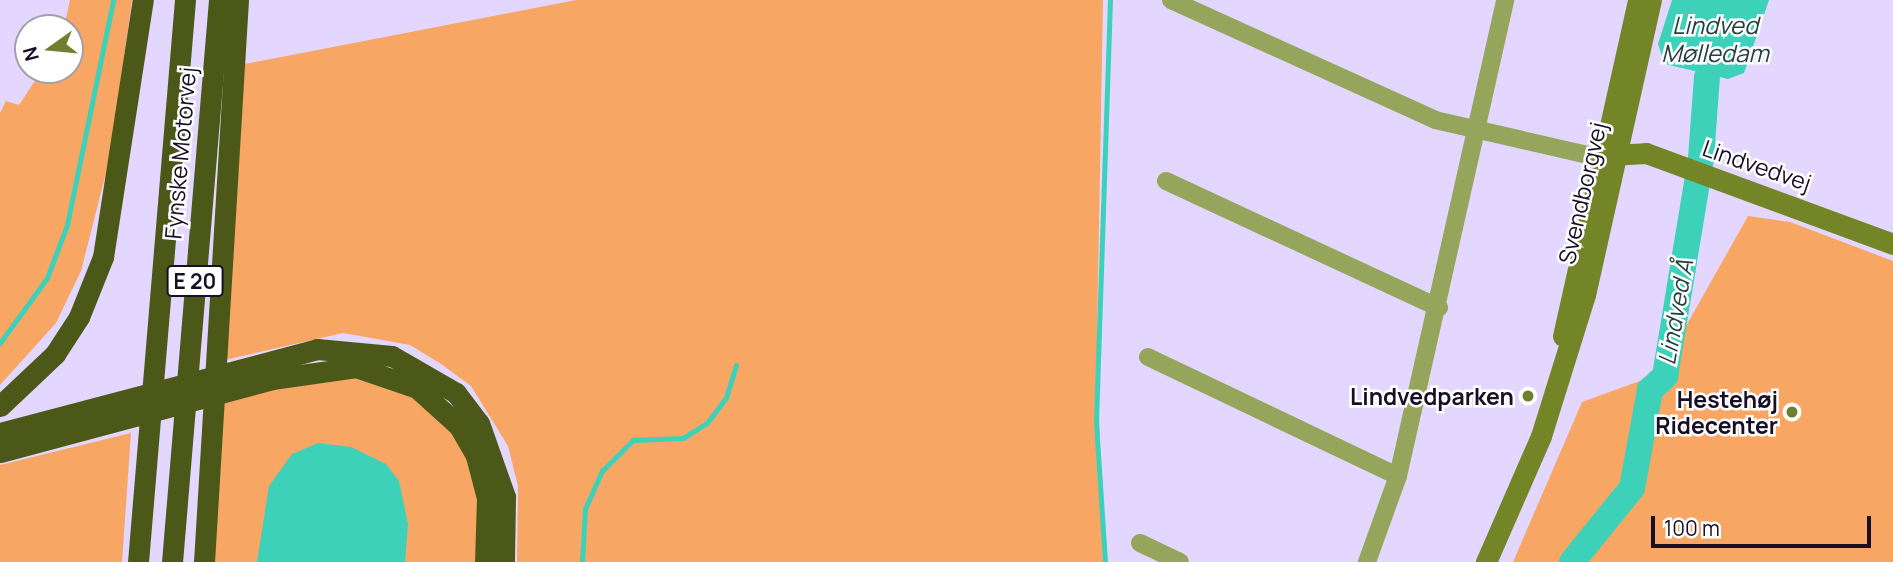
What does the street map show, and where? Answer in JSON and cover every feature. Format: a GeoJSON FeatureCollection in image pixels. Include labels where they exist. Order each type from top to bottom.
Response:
{"type":"FeatureCollection","features":[{"type":"Feature","properties":{"kind":"highway"},"geometry":{"type":"LineString","coordinates":[[0,405],[55,354],[79,317],[103,257],[144,0]]}},
{"type":"Feature","properties":{"kind":"highway","name":"Fynske Motorvej"},"geometry":{"type":"LineString","coordinates":[[138,562],[185,0]]}},
{"type":"Feature","properties":{"kind":"highway","name":"Fynske Motorvej"},"geometry":{"type":"LineString","coordinates":[[172,562],[219,0]]}},
{"type":"Feature","properties":{"kind":"highway"},"geometry":{"type":"LineString","coordinates":[[204,562],[237,0]]}},
{"type":"Feature","properties":{"kind":"highway"},"geometry":{"type":"LineString","coordinates":[[0,453],[76,422],[269,369],[356,349],[393,356],[456,393],[497,459],[505,497],[504,562]]}},
{"type":"Feature","properties":{"kind":"highway"},"geometry":{"type":"LineString","coordinates":[[269,369],[356,367],[396,379],[444,407],[476,456],[487,498],[485,562]]}},
{"type":"Feature","properties":{"kind":"highway"},"geometry":{"type":"LineString","coordinates":[[0,433],[76,422]]}},
{"type":"Feature","properties":{"kind":"main road","name":"Svendborgvej"},"geometry":{"type":"LineString","coordinates":[[1610,155],[1638,0]]}},
{"type":"Feature","properties":{"kind":"main road","name":"Svendborgvej"},"geometry":{"type":"LineString","coordinates":[[1486,562],[1555,395],[1610,155],[1651,0]]}},
{"type":"Feature","properties":{"kind":"main road","name":"Lindvedvej"},"geometry":{"type":"LineString","coordinates":[[1610,155],[1679,166],[1893,244]]}},
{"type":"Feature","properties":{"kind":"street"},"geometry":{"type":"LineString","coordinates":[[1171,0],[1435,120],[1478,133],[1610,155]]}},
{"type":"Feature","properties":{"kind":"street"},"geometry":{"type":"LineString","coordinates":[[1367,562],[1398,476],[1478,133],[1505,0]]}},
{"type":"Feature","properties":{"kind":"street"},"geometry":{"type":"LineString","coordinates":[[1166,181],[1438,308]]}},
{"type":"Feature","properties":{"kind":"street"},"geometry":{"type":"LineString","coordinates":[[1148,357],[1398,476]]}},
{"type":"Feature","properties":{"kind":"street"},"geometry":{"type":"LineString","coordinates":[[1140,543],[1180,562]]}},
{"type":"Feature","properties":{"kind":"shaded area"},"geometry":{"type":"Polygon","coordinates":[[[70,0],[132,0],[110,157],[81,271],[56,323],[0,385],[0,113],[6,101],[19,105],[33,84],[84,84],[84,14],[67,14],[70,0]]]}},
{"type":"Feature","properties":{"kind":"shaded area"},"geometry":{"type":"Polygon","coordinates":[[[576,0],[1103,0],[1097,338],[1103,562],[517,562],[518,486],[508,446],[471,386],[441,364],[410,345],[343,333],[225,360],[245,64],[576,0]]]}},
{"type":"Feature","properties":{"kind":"shaded area","name":"Hestehøj Ridecenter"},"geometry":{"type":"Polygon","coordinates":[[[1748,216],[1790,222],[1893,261],[1893,562],[1513,562],[1582,402],[1659,374],[1748,216]]]}},
{"type":"Feature","properties":{"kind":"shaded area"},"geometry":{"type":"Polygon","coordinates":[[[339,373],[387,382],[432,407],[464,450],[479,504],[475,562],[212,562],[222,401],[339,373]]]}},
{"type":"Feature","properties":{"kind":"shaded area"},"geometry":{"type":"Polygon","coordinates":[[[131,433],[122,562],[0,562],[0,465],[131,433]]]}},
{"type":"Feature","properties":{"kind":"water","name":"Lindved Mølledam"},"geometry":{"type":"Polygon","coordinates":[[[1672,0],[1769,0],[1744,73],[1728,79],[1665,64],[1658,44],[1672,0]]]}},
{"type":"Feature","properties":{"kind":"water"},"geometry":{"type":"Polygon","coordinates":[[[318,443],[351,447],[386,464],[399,481],[408,524],[405,562],[257,562],[269,486],[292,454],[318,443]]]}},
{"type":"Feature","properties":{"kind":"waterway"},"geometry":{"type":"LineString","coordinates":[[0,343],[47,278],[67,225],[113,0]]}},
{"type":"Feature","properties":{"kind":"waterway"},"geometry":{"type":"LineString","coordinates":[[1105,562],[1096,422],[1110,0]]}},
{"type":"Feature","properties":{"kind":"waterway","name":"Lindved Å"},"geometry":{"type":"LineString","coordinates":[[1572,562],[1632,488],[1650,390],[1665,376],[1701,158],[1707,77]]}},
{"type":"Feature","properties":{"kind":"waterway"},"geometry":{"type":"LineString","coordinates":[[582,562],[585,509],[602,471],[633,440],[683,438],[707,423],[726,398],[736,365]]}},
{"type":"Feature","properties":{"kind":"place","name":"Lindvedparken"},"geometry":{"type":"Point","coordinates":[1528,396]}},
{"type":"Feature","properties":{"kind":"place","name":"Hestehøj Ridecenter"},"geometry":{"type":"Point","coordinates":[1792,412]}}]}
